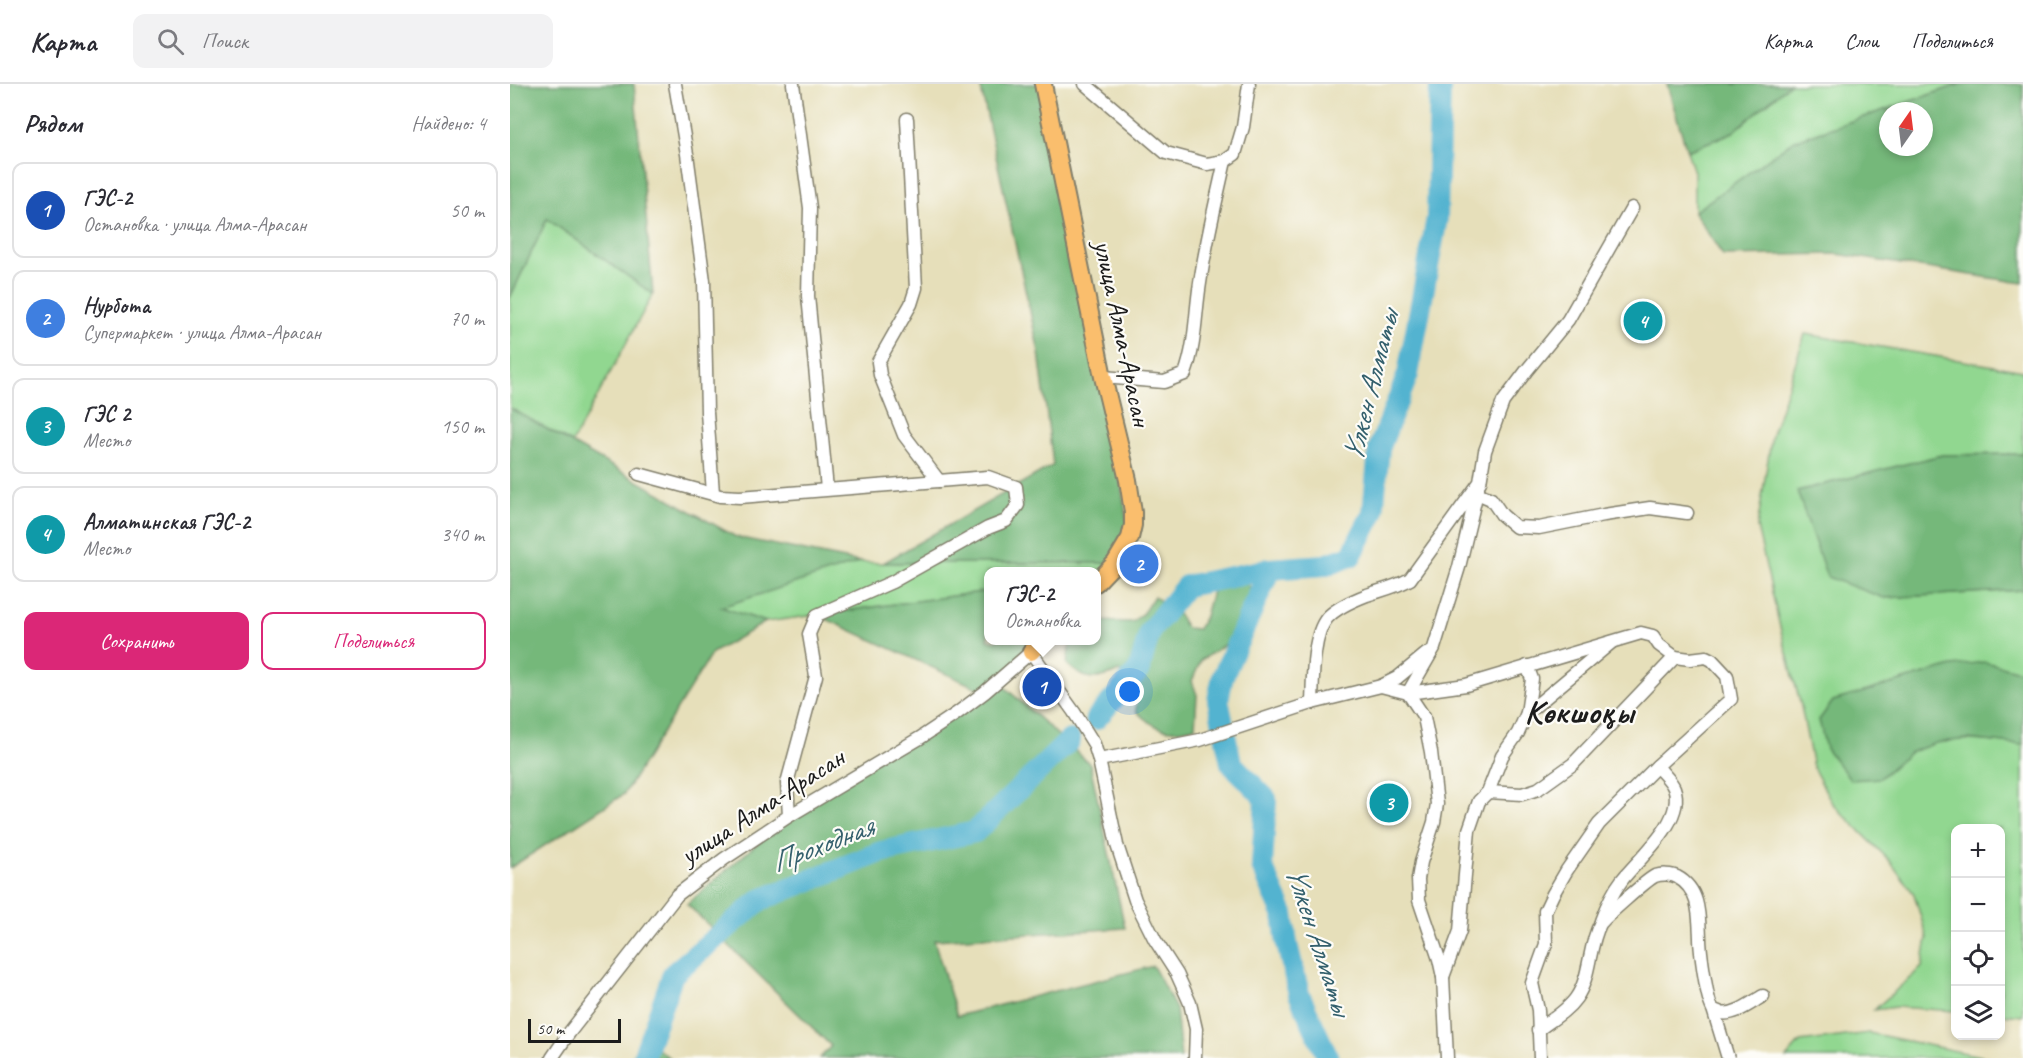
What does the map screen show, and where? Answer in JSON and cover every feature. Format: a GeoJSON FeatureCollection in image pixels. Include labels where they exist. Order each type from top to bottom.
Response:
{"type":"FeatureCollection","features":[{"type":"Feature","properties":{"kind":"main road","name":"улица Алма-Арасан"},"geometry":{"type":"LineString","coordinates":[[1043,84],[1103,377],[1129,487],[1133,525],[1130,538],[1115,563],[1101,578]]}},
{"type":"Feature","properties":{"kind":"street"},"geometry":{"type":"LineString","coordinates":[[675,84],[704,281],[707,412],[713,493]]}},
{"type":"Feature","properties":{"kind":"street"},"geometry":{"type":"LineString","coordinates":[[793,84],[810,208],[808,296],[827,489]]}},
{"type":"Feature","properties":{"kind":"street"},"geometry":{"type":"LineString","coordinates":[[1085,84],[1166,153],[1207,164],[1226,161],[1235,154],[1243,127],[1250,84]]}},
{"type":"Feature","properties":{"kind":"street"},"geometry":{"type":"LineString","coordinates":[[907,119],[915,288],[911,304],[878,362],[883,384],[904,435],[939,481]]}},
{"type":"Feature","properties":{"kind":"street"},"geometry":{"type":"LineString","coordinates":[[1103,377],[1164,382],[1185,374],[1196,327],[1206,244],[1226,161]]}},
{"type":"Feature","properties":{"kind":"street"},"geometry":{"type":"LineString","coordinates":[[1408,693],[1434,648],[1459,567],[1485,451],[1503,402],[1568,321],[1632,208]]}},
{"type":"Feature","properties":{"kind":"street"},"geometry":{"type":"LineString","coordinates":[[639,474],[720,496],[740,497],[988,477],[1016,487],[1018,505],[1006,520],[892,582],[817,615],[809,634],[816,676],[787,783],[789,816]]}},
{"type":"Feature","properties":{"kind":"street"},"geometry":{"type":"LineString","coordinates":[[1478,487],[1491,499],[1502,515],[1516,527],[1539,528],[1650,508],[1687,513]]}},
{"type":"Feature","properties":{"kind":"street"},"geometry":{"type":"LineString","coordinates":[[1312,703],[1317,648],[1326,619],[1348,603],[1396,587],[1410,579],[1478,487]]}},
{"type":"Feature","properties":{"kind":"street"},"geometry":{"type":"LineString","coordinates":[[1381,686],[1408,693],[1466,685],[1641,633],[1653,636],[1659,645],[1675,657],[1690,659],[1706,657],[1712,660],[1727,676],[1731,699],[1657,766],[1599,824],[1567,870],[1545,911],[1546,944],[1532,982],[1538,1010],[1540,1058]]}},
{"type":"Feature","properties":{"kind":"street"},"geometry":{"type":"LineString","coordinates":[[1527,713],[1615,639]]}},
{"type":"Feature","properties":{"kind":"street"},"geometry":{"type":"LineString","coordinates":[[1036,646],[1094,744],[1117,845],[1135,900],[1155,940],[1177,974],[1190,1003],[1196,1029],[1195,1058]]}},
{"type":"Feature","properties":{"kind":"street","name":"улица Алма-Арасан"},"geometry":{"type":"LineString","coordinates":[[552,1058],[677,895],[789,816],[956,714],[985,692],[1036,646]]}},
{"type":"Feature","properties":{"kind":"street"},"geometry":{"type":"LineString","coordinates":[[1099,760],[1165,749],[1200,740],[1312,703],[1381,686],[1397,678],[1434,648]]}},
{"type":"Feature","properties":{"kind":"street"},"geometry":{"type":"LineString","coordinates":[[1488,792],[1522,794],[1538,789],[1573,764],[1675,657]]}},
{"type":"Feature","properties":{"kind":"street"},"geometry":{"type":"LineString","coordinates":[[1443,977],[1456,941],[1463,903],[1469,830],[1479,801],[1488,792],[1502,756],[1518,733],[1527,713],[1532,679],[1527,666]]}},
{"type":"Feature","properties":{"kind":"street"},"geometry":{"type":"LineString","coordinates":[[1408,693],[1424,717],[1437,804],[1418,879],[1419,900],[1443,977],[1447,1058]]}},
{"type":"Feature","properties":{"kind":"street"},"geometry":{"type":"LineString","coordinates":[[1538,1030],[1567,1009],[1576,998],[1583,986],[1590,951],[1606,905],[1621,881],[1659,837],[1673,816],[1677,800],[1674,786],[1657,766]]}},
{"type":"Feature","properties":{"kind":"street"},"geometry":{"type":"LineString","coordinates":[[1601,923],[1655,876],[1675,876],[1687,883],[1695,899],[1700,920],[1700,938],[1709,999],[1728,1058]]}},
{"type":"Feature","properties":{"kind":"street"},"geometry":{"type":"LineString","coordinates":[[1435,947],[1442,951],[1448,950],[1456,941]]}},
{"type":"Feature","properties":{"kind":"street"},"geometry":{"type":"LineString","coordinates":[[1713,1009],[1721,1013],[1730,1013],[1763,996]]}},
{"type":"Feature","properties":{"kind":"green space"},"geometry":{"type":"Polygon","coordinates":[[[510,84],[634,84],[653,294],[547,219],[510,298],[510,84]]]}},
{"type":"Feature","properties":{"kind":"green space"},"geometry":{"type":"Polygon","coordinates":[[[980,84],[1043,84],[1103,377],[1130,538],[1115,563],[883,563],[1053,465],[1039,352],[980,84]]]}},
{"type":"Feature","properties":{"kind":"green space"},"geometry":{"type":"Polygon","coordinates":[[[1667,84],[1790,84],[1733,132],[1687,151],[1667,84]]]}},
{"type":"Feature","properties":{"kind":"green space"},"geometry":{"type":"Polygon","coordinates":[[[1790,84],[1961,84],[1908,102],[1879,102],[1879,112],[1793,141],[1694,212],[1694,172],[1687,151],[1733,132],[1790,84]]]}},
{"type":"Feature","properties":{"kind":"green space"},"geometry":{"type":"Polygon","coordinates":[[[1961,84],[2023,84],[2023,283],[1837,254],[1723,256],[1694,212],[1793,141],[1879,112],[1879,156],[1933,156],[1933,102],[1908,102],[1961,84]]]}},
{"type":"Feature","properties":{"kind":"green space"},"geometry":{"type":"Polygon","coordinates":[[[547,219],[653,294],[572,443],[510,408],[510,298],[547,219]]]}},
{"type":"Feature","properties":{"kind":"green space"},"geometry":{"type":"Polygon","coordinates":[[[1805,334],[2023,371],[2023,454],[1942,455],[1797,491],[1884,598],[2023,590],[2023,672],[1985,662],[1880,778],[1908,753],[1936,742],[1980,740],[2023,745],[2023,1016],[2005,1014],[2005,824],[1951,824],[1951,1011],[1896,1007],[1874,1010],[1922,967],[1927,938],[1914,894],[1889,860],[1832,803],[1813,767],[1801,706],[1757,527],[1772,435],[1805,334]]]}},
{"type":"Feature","properties":{"kind":"green space"},"geometry":{"type":"Polygon","coordinates":[[[510,408],[736,537],[860,562],[721,607],[766,622],[712,653],[624,794],[510,868],[510,408]]]}},
{"type":"Feature","properties":{"kind":"green space"},"geometry":{"type":"Polygon","coordinates":[[[2023,454],[2023,590],[1884,598],[1827,577],[1797,491],[1942,455],[2023,454]]]}},
{"type":"Feature","properties":{"kind":"green space"},"geometry":{"type":"Polygon","coordinates":[[[860,562],[1115,563],[1101,570],[1101,567],[984,567],[984,592],[766,622],[720,607],[860,562]]]}},
{"type":"Feature","properties":{"kind":"green space"},"geometry":{"type":"Polygon","coordinates":[[[1248,583],[1251,593],[1226,644],[1201,660],[1192,681],[1197,695],[1195,727],[1170,730],[1150,722],[1136,711],[1138,695],[1119,671],[1104,677],[1092,678],[1080,674],[1067,664],[1069,645],[1101,645],[1101,621],[1132,622],[1143,613],[1154,596],[1178,614],[1186,628],[1198,629],[1205,616],[1214,584],[1248,583]]]}},
{"type":"Feature","properties":{"kind":"green space"},"geometry":{"type":"Polygon","coordinates":[[[984,592],[984,645],[1038,645],[998,681],[1090,764],[1125,928],[934,940],[957,1016],[1153,966],[1176,1009],[1181,1058],[820,1058],[831,1046],[687,904],[789,816],[984,691],[817,615],[984,592]]]}},
{"type":"Feature","properties":{"kind":"green space"},"geometry":{"type":"Polygon","coordinates":[[[1985,662],[2023,672],[2023,745],[1967,739],[1936,743],[1909,753],[1880,778],[1851,780],[1826,749],[1819,720],[1833,701],[1952,666],[1985,662]]]}},
{"type":"Feature","properties":{"kind":"green space"},"geometry":{"type":"Polygon","coordinates":[[[1869,1033],[1990,1058],[1786,1058],[1800,1042],[1869,1033]]]}},
{"type":"Feature","properties":{"kind":"green space"},"geometry":{"type":"Polygon","coordinates":[[[641,1037],[670,1058],[632,1058],[641,1037]]]}},
{"type":"Feature","properties":{"kind":"waterway","name":"Үлкен Алматы"},"geometry":{"type":"LineString","coordinates":[[1328,1058],[1299,994],[1287,944],[1283,914],[1262,866],[1266,799],[1231,763],[1218,700],[1223,676],[1270,569],[1325,565],[1351,556],[1373,513],[1379,449],[1408,374],[1437,218],[1440,84]]}},
{"type":"Feature","properties":{"kind":"waterway","name":"Проходная"},"geometry":{"type":"LineString","coordinates":[[1096,719],[1139,670],[1150,631],[1186,586],[1270,569]]}},
{"type":"Feature","properties":{"kind":"waterway","name":"Проходная"},"geometry":{"type":"LineString","coordinates":[[643,1058],[673,974],[760,900],[881,852],[975,832],[1070,740]]}},
{"type":"Feature","properties":{"kind":"place","name":"Алматинская ГЭС-2"},"geometry":{"type":"Point","coordinates":[1643,321]}},
{"type":"Feature","properties":{"kind":"place","name":"Нурбота"},"geometry":{"type":"Point","coordinates":[1139,564]}},
{"type":"Feature","properties":{"kind":"place","name":"ГЭС-2"},"geometry":{"type":"Point","coordinates":[1042,687]}},
{"type":"Feature","properties":{"kind":"place","name":"ГЭС 2"},"geometry":{"type":"Point","coordinates":[1389,803]}},
{"type":"Feature","properties":{"kind":"district","name":"Көкшоқы"},"geometry":{"type":"Point","coordinates":[1579,711]}}]}
